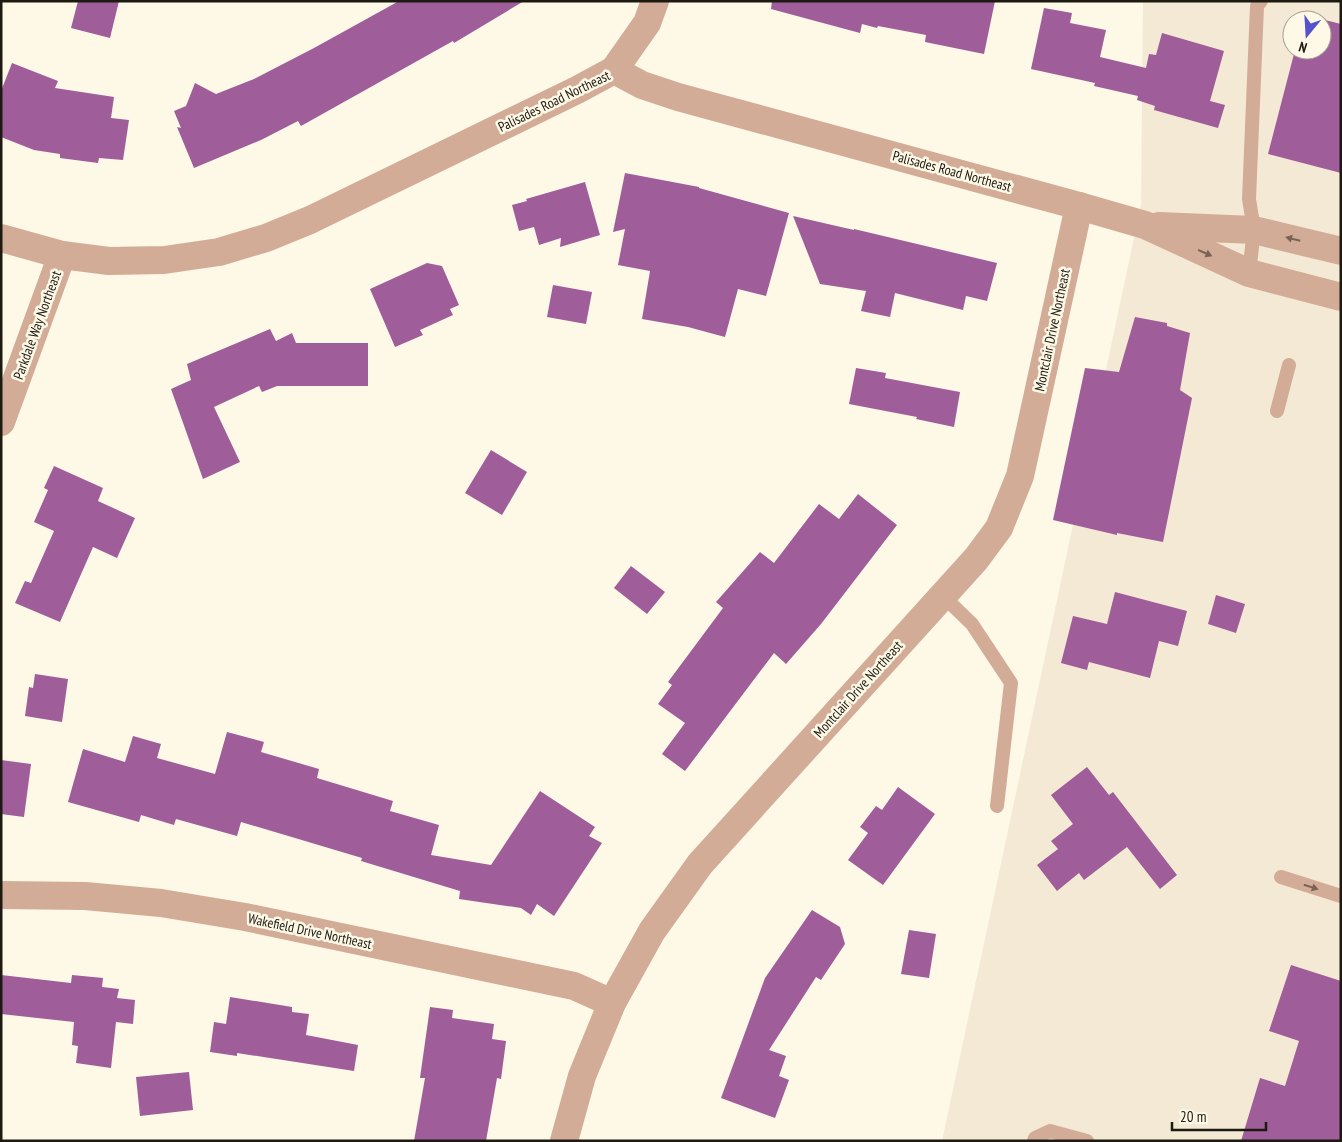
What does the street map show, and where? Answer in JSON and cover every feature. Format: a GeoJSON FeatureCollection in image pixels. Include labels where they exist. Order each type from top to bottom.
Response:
{"type":"FeatureCollection","features":[{"type":"Feature","properties":{"kind":"street"},"geometry":{"type":"LineString","coordinates":[[614,70],[646,22],[656,1]]}},
{"type":"Feature","properties":{"kind":"street","name":"Palisades Road Northeast"},"geometry":{"type":"LineString","coordinates":[[1,238],[62,255],[109,261],[164,260],[219,252],[266,238],[310,220],[577,90],[614,70],[642,85],[678,97],[1144,225],[1249,273],[1341,297]]}},
{"type":"Feature","properties":{"kind":"street","name":"Montclair Drive Northeast"},"geometry":{"type":"LineString","coordinates":[[564,1141],[582,1076],[612,1003],[652,931],[700,864],[976,559],[999,528],[1020,476],[1079,206]]}},
{"type":"Feature","properties":{"kind":"street","name":"Palisades Road Northeast"},"geometry":{"type":"LineString","coordinates":[[1144,225],[1254,230],[1341,251]]}},
{"type":"Feature","properties":{"kind":"street","name":"Parkdale Way Northeast"},"geometry":{"type":"LineString","coordinates":[[1,422],[62,255]]}},
{"type":"Feature","properties":{"kind":"street","name":"Wakefield Drive Northeast"},"geometry":{"type":"LineString","coordinates":[[1,895],[85,896],[161,903],[245,917],[574,986],[612,1003]]}},
{"type":"Feature","properties":{"kind":"lane"},"geometry":{"type":"LineString","coordinates":[[1249,273],[1254,230],[1249,199],[1257,6],[1261,1]]}},
{"type":"Feature","properties":{"kind":"lane"},"geometry":{"type":"LineString","coordinates":[[1277,411],[1289,365]]}},
{"type":"Feature","properties":{"kind":"lane"},"geometry":{"type":"LineString","coordinates":[[943,596],[972,624],[1011,684],[997,806]]}},
{"type":"Feature","properties":{"kind":"lane"},"geometry":{"type":"LineString","coordinates":[[1281,877],[1341,896]]}},
{"type":"Feature","properties":{"kind":"lane"},"geometry":{"type":"LineString","coordinates":[[1034,1141],[1035,1138],[1050,1131],[1087,1141]]}},
{"type":"Feature","properties":{"kind":"shaded area"},"geometry":{"type":"Polygon","coordinates":[[[1143,1],[1341,1],[1341,1141],[942,1141],[1141,205],[1143,1]]]}},
{"type":"Feature","properties":{"kind":"building"},"geometry":{"type":"Polygon","coordinates":[[[78,1],[119,1],[110,38],[71,28],[78,1]]]}},
{"type":"Feature","properties":{"kind":"building"},"geometry":{"type":"Polygon","coordinates":[[[399,1],[524,1],[454,43],[453,41],[301,126],[298,121],[261,140],[194,168],[177,127],[181,128],[174,111],[186,106],[195,83],[216,94],[254,79],[399,1]]]}},
{"type":"Feature","properties":{"kind":"building"},"geometry":{"type":"Polygon","coordinates":[[[772,1],[995,1],[984,54],[925,42],[926,35],[878,26],[877,28],[862,24],[860,33],[771,9],[772,1]]]}},
{"type":"Feature","properties":{"kind":"building"},"geometry":{"type":"Polygon","coordinates":[[[1044,8],[1072,13],[1070,23],[1106,30],[1100,57],[1146,68],[1149,54],[1156,55],[1162,33],[1224,51],[1210,101],[1225,105],[1218,128],[1154,110],[1155,106],[1137,100],[1138,96],[1094,86],[1095,83],[1031,69],[1044,8]]]}},
{"type":"Feature","properties":{"kind":"building"},"geometry":{"type":"Polygon","coordinates":[[[1332,22],[1341,24],[1341,173],[1268,154],[1292,60],[1332,60],[1332,22]]]}},
{"type":"Feature","properties":{"kind":"building"},"geometry":{"type":"Polygon","coordinates":[[[12,63],[58,81],[55,88],[114,97],[111,118],[129,120],[123,160],[99,158],[98,163],[60,158],[60,154],[34,150],[1,137],[1,91],[12,63]]]}},
{"type":"Feature","properties":{"kind":"building"},"geometry":{"type":"Polygon","coordinates":[[[625,173],[699,187],[789,213],[766,296],[738,289],[725,337],[688,327],[642,319],[650,271],[618,265],[625,229],[613,232],[625,173]]]}},
{"type":"Feature","properties":{"kind":"building"},"geometry":{"type":"Polygon","coordinates":[[[585,182],[600,235],[560,247],[561,238],[539,245],[534,227],[519,231],[512,205],[527,201],[526,199],[585,182]]]}},
{"type":"Feature","properties":{"kind":"building"},"geometry":{"type":"Polygon","coordinates":[[[793,216],[997,263],[987,301],[966,296],[963,310],[895,293],[890,317],[861,311],[866,291],[820,284],[793,216]]]}},
{"type":"Feature","properties":{"kind":"building"},"geometry":{"type":"Polygon","coordinates":[[[427,263],[442,266],[459,305],[450,309],[453,315],[420,330],[423,335],[395,347],[370,289],[427,263]]]}},
{"type":"Feature","properties":{"kind":"building"},"geometry":{"type":"Polygon","coordinates":[[[553,285],[592,292],[586,324],[547,317],[553,285]]]}},
{"type":"Feature","properties":{"kind":"building"},"geometry":{"type":"Polygon","coordinates":[[[1135,317],[1167,323],[1167,326],[1190,333],[1180,390],[1192,398],[1163,542],[1117,533],[1117,535],[1053,520],[1085,368],[1119,372],[1135,317]]]}},
{"type":"Feature","properties":{"kind":"building"},"geometry":{"type":"Polygon","coordinates":[[[270,329],[276,341],[292,333],[296,343],[368,343],[368,386],[277,386],[262,392],[259,386],[214,407],[240,462],[203,479],[171,389],[191,380],[187,364],[270,329]]]}},
{"type":"Feature","properties":{"kind":"building"},"geometry":{"type":"Polygon","coordinates":[[[856,368],[886,373],[885,378],[960,392],[954,427],[916,419],[917,417],[849,404],[856,368]]]}},
{"type":"Feature","properties":{"kind":"building"},"geometry":{"type":"Polygon","coordinates":[[[491,450],[527,472],[502,515],[465,493],[491,450]]]}},
{"type":"Feature","properties":{"kind":"building"},"geometry":{"type":"Polygon","coordinates":[[[54,466],[103,488],[98,501],[135,518],[117,558],[93,547],[60,622],[15,603],[25,581],[31,583],[54,531],[34,522],[48,490],[44,488],[54,466]]]}},
{"type":"Feature","properties":{"kind":"building"},"geometry":{"type":"Polygon","coordinates":[[[858,494],[897,525],[821,624],[786,664],[774,653],[685,771],[662,754],[685,723],[658,704],[672,685],[668,682],[723,608],[716,602],[760,552],[774,563],[819,504],[839,519],[858,494]]]}},
{"type":"Feature","properties":{"kind":"building"},"geometry":{"type":"Polygon","coordinates":[[[631,566],[665,592],[647,614],[614,588],[631,566]]]}},
{"type":"Feature","properties":{"kind":"building"},"geometry":{"type":"Polygon","coordinates":[[[1115,592],[1187,611],[1178,646],[1159,641],[1150,678],[1089,662],[1087,670],[1061,663],[1073,616],[1107,624],[1115,592]]]}},
{"type":"Feature","properties":{"kind":"building"},"geometry":{"type":"Polygon","coordinates":[[[1216,595],[1245,604],[1236,633],[1208,624],[1216,595]]]}},
{"type":"Feature","properties":{"kind":"building"},"geometry":{"type":"Polygon","coordinates":[[[35,674],[68,679],[62,722],[25,716],[29,687],[33,688],[35,674]]]}},
{"type":"Feature","properties":{"kind":"building"},"geometry":{"type":"Polygon","coordinates":[[[227,732],[264,742],[261,752],[319,769],[317,778],[393,801],[390,811],[439,825],[431,855],[491,865],[540,791],[595,827],[589,836],[602,843],[554,916],[537,904],[531,915],[521,908],[459,899],[460,891],[361,861],[362,858],[241,822],[237,836],[176,819],[174,825],[141,815],[139,822],[68,802],[83,749],[125,762],[133,736],[161,744],[157,758],[215,774],[227,732]]]}},
{"type":"Feature","properties":{"kind":"building"},"geometry":{"type":"Polygon","coordinates":[[[1,760],[31,764],[24,817],[1,814],[1,760]]]}},
{"type":"Feature","properties":{"kind":"building"},"geometry":{"type":"Polygon","coordinates":[[[1087,767],[1109,795],[1113,792],[1177,875],[1160,889],[1127,847],[1084,880],[1079,873],[1057,891],[1037,865],[1058,849],[1051,841],[1073,824],[1051,795],[1087,767]]]}},
{"type":"Feature","properties":{"kind":"building"},"geometry":{"type":"Polygon","coordinates":[[[898,787],[935,814],[883,885],[848,860],[868,833],[860,827],[876,806],[882,810],[898,787]]]}},
{"type":"Feature","properties":{"kind":"building"},"geometry":{"type":"Polygon","coordinates":[[[812,910],[840,927],[845,944],[821,980],[816,977],[769,1050],[786,1056],[779,1076],[789,1080],[775,1118],[721,1098],[765,978],[812,910]]]}},
{"type":"Feature","properties":{"kind":"building"},"geometry":{"type":"Polygon","coordinates":[[[909,930],[936,934],[929,978],[901,974],[909,930]]]}},
{"type":"Feature","properties":{"kind":"building"},"geometry":{"type":"Polygon","coordinates":[[[1291,965],[1341,981],[1341,1141],[1241,1141],[1260,1078],[1285,1086],[1299,1041],[1269,1031],[1291,965]]]}},
{"type":"Feature","properties":{"kind":"building"},"geometry":{"type":"Polygon","coordinates":[[[1,975],[71,983],[72,975],[103,978],[102,987],[119,989],[117,998],[135,1000],[133,1024],[116,1022],[111,1068],[76,1063],[78,1046],[72,1045],[74,1022],[1,1014],[1,975]]]}},
{"type":"Feature","properties":{"kind":"building"},"geometry":{"type":"Polygon","coordinates":[[[230,997],[292,1007],[292,1012],[309,1014],[306,1035],[358,1045],[354,1071],[237,1053],[237,1056],[210,1052],[214,1022],[226,1024],[230,997]]]}},
{"type":"Feature","properties":{"kind":"building"},"geometry":{"type":"Polygon","coordinates":[[[430,1007],[453,1010],[452,1018],[494,1024],[492,1039],[506,1041],[501,1079],[497,1078],[486,1141],[414,1141],[425,1078],[420,1078],[430,1007]]]}},
{"type":"Feature","properties":{"kind":"building"},"geometry":{"type":"Polygon","coordinates":[[[189,1072],[193,1110],[140,1116],[136,1077],[189,1072]]]}}]}
